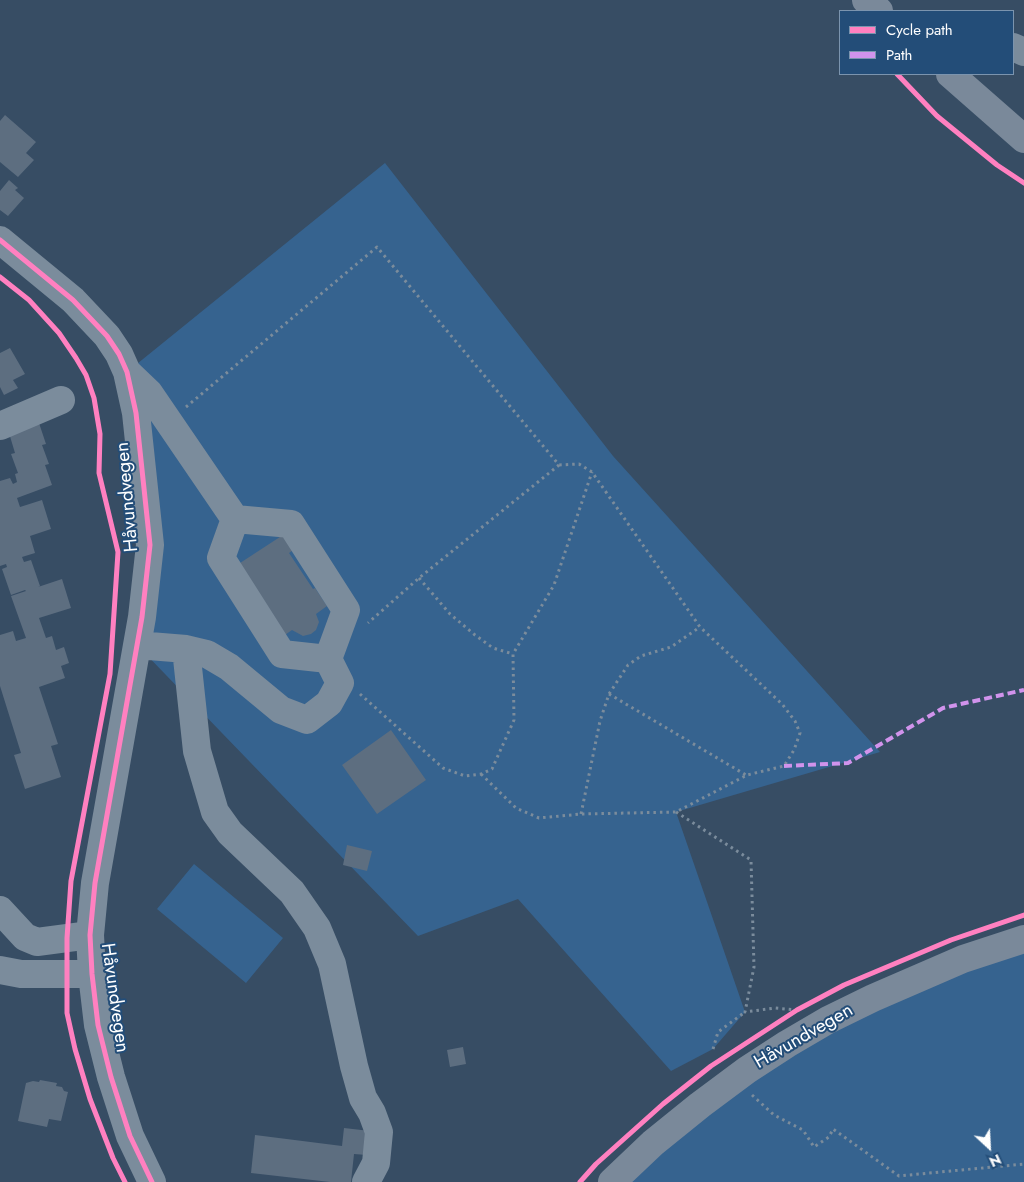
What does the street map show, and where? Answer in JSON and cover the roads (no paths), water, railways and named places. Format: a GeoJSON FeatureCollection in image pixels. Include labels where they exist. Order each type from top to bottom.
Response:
{"type":"FeatureCollection","features":[{"type":"Feature","properties":{"kind":"main road"},"geometry":{"type":"LineString","coordinates":[[866,0],[878,10]]}},
{"type":"Feature","properties":{"kind":"main road"},"geometry":{"type":"LineString","coordinates":[[951,75],[1024,139]]}},
{"type":"Feature","properties":{"kind":"main road","name":"Håvundvegen"},"geometry":{"type":"LineString","coordinates":[[612,1182],[653,1143],[700,1105],[747,1070],[796,1040],[873,998],[964,959],[1024,939]]}},
{"type":"Feature","properties":{"kind":"street","name":"Håvundvegen"},"geometry":{"type":"LineString","coordinates":[[0,240],[47,277],[93,320],[107,336],[119,354],[127,372],[136,413],[150,545],[142,617],[94,883],[90,935],[98,1025],[111,1077],[130,1136],[152,1182]]}},
{"type":"Feature","properties":{"kind":"street"},"geometry":{"type":"LineString","coordinates":[[127,372],[150,393],[235,519]]}},
{"type":"Feature","properties":{"kind":"street"},"geometry":{"type":"LineString","coordinates":[[0,426],[61,400]]}},
{"type":"Feature","properties":{"kind":"street"},"geometry":{"type":"LineString","coordinates":[[137,645],[186,649],[207,654],[229,667],[281,710],[307,720],[330,703],[346,610],[291,524],[235,519]]}},
{"type":"Feature","properties":{"kind":"street"},"geometry":{"type":"LineString","coordinates":[[235,519],[221,558],[282,654],[334,671]]}},
{"type":"Feature","properties":{"kind":"street"},"geometry":{"type":"LineString","coordinates":[[186,649],[197,751],[215,812],[230,833],[292,892],[317,928],[332,964],[356,1074],[363,1098],[372,1113],[379,1132],[376,1163],[366,1182]]}},
{"type":"Feature","properties":{"kind":"street"},"geometry":{"type":"LineString","coordinates":[[0,910],[25,937],[37,942],[40,974]]}},
{"type":"Feature","properties":{"kind":"street","name":"Håvundvegen"},"geometry":{"type":"LineString","coordinates":[[37,942],[90,935]]}},
{"type":"Feature","properties":{"kind":"street"},"geometry":{"type":"LineString","coordinates":[[0,970],[20,974],[92,974]]}}]}
